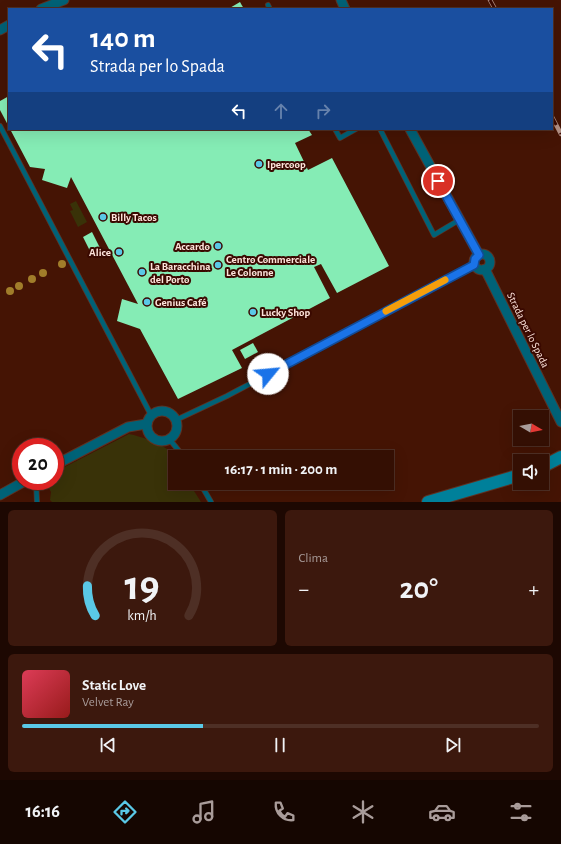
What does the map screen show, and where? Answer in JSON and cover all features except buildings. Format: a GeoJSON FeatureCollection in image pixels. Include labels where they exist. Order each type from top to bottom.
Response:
{"type":"FeatureCollection","features":[{"type":"Feature","properties":{"kind":"street"},"geometry":{"type":"LineString","coordinates":[[44,8],[64,0]]}},
{"type":"Feature","properties":{"kind":"street"},"geometry":{"type":"LineString","coordinates":[[411,130],[479,255]]}},
{"type":"Feature","properties":{"kind":"street"},"geometry":{"type":"LineString","coordinates":[[479,255],[486,256],[489,259],[488,267],[485,269],[479,270],[474,265],[475,259],[479,255]]}},
{"type":"Feature","properties":{"kind":"street","name":"Strada per lo Spada"},"geometry":{"type":"LineString","coordinates":[[485,269],[561,422]]}},
{"type":"Feature","properties":{"kind":"street"},"geometry":{"type":"LineString","coordinates":[[165,411],[176,420],[176,433],[170,440],[165,442],[155,440],[148,434],[146,424],[151,415],[155,412],[165,411]]}},
{"type":"Feature","properties":{"kind":"street"},"geometry":{"type":"LineString","coordinates":[[64,460],[128,427],[146,424]]}},
{"type":"Feature","properties":{"kind":"street"},"geometry":{"type":"LineString","coordinates":[[549,463],[561,457]]}},
{"type":"Feature","properties":{"kind":"street"},"geometry":{"type":"LineString","coordinates":[[428,502],[513,477]]}},
{"type":"Feature","properties":{"kind":"street"},"geometry":{"type":"LineString","coordinates":[[0,495],[12,488]]}},
{"type":"Feature","properties":{"kind":"lane"},"geometry":{"type":"LineString","coordinates":[[0,126],[151,415]]}},
{"type":"Feature","properties":{"kind":"lane"},"geometry":{"type":"LineString","coordinates":[[336,130],[340,138],[354,130]]}},
{"type":"Feature","properties":{"kind":"lane"},"geometry":{"type":"LineString","coordinates":[[381,130],[434,235],[459,220]]}},
{"type":"Feature","properties":{"kind":"lane"},"geometry":{"type":"LineString","coordinates":[[176,420],[227,396],[474,265]]}},
{"type":"Feature","properties":{"kind":"lane"},"geometry":{"type":"LineString","coordinates":[[170,440],[178,450]]}},
{"type":"Feature","properties":{"kind":"lane"},"geometry":{"type":"LineString","coordinates":[[37,490],[38,502]]}},
{"type":"Feature","properties":{"kind":"lane"},"geometry":{"type":"LineString","coordinates":[[204,490],[211,502]]}},
{"type":"Feature","properties":{"kind":"shaded area"},"geometry":{"type":"Polygon","coordinates":[[[76,201],[87,222],[78,227],[70,211],[73,210],[70,204],[76,201]]]}},
{"type":"Feature","properties":{"kind":"shaded area"},"geometry":{"type":"Polygon","coordinates":[[[129,434],[155,442],[168,449],[168,490],[193,490],[201,502],[52,502],[50,500],[50,490],[64,490],[64,467],[129,434]]]}},
{"type":"Feature","properties":{"kind":"railway"},"geometry":{"type":"LineString","coordinates":[[490,0],[494,8]]}},
{"type":"Feature","properties":{"kind":"railway"},"geometry":{"type":"LineString","coordinates":[[553,119],[561,134]]}},
{"type":"Feature","properties":{"kind":"slow traffic"},"geometry":{"type":"LineString","coordinates":[[386,311],[445,280]]}},
{"type":"Feature","properties":{"kind":"place","name":"Ipercoop"},"geometry":{"type":"Point","coordinates":[259,164]}},
{"type":"Feature","properties":{"kind":"place","name":"Billy Tacos"},"geometry":{"type":"Point","coordinates":[103,217]}},
{"type":"Feature","properties":{"kind":"place","name":"Accardo"},"geometry":{"type":"Point","coordinates":[218,246]}},
{"type":"Feature","properties":{"kind":"place","name":"Alice"},"geometry":{"type":"Point","coordinates":[119,252]}},
{"type":"Feature","properties":{"kind":"place","name":"Centro Commerciale Le Colonne"},"geometry":{"type":"Point","coordinates":[218,265]}},
{"type":"Feature","properties":{"kind":"place","name":"La Baracchina del Porto"},"geometry":{"type":"Point","coordinates":[142,272]}},
{"type":"Feature","properties":{"kind":"place","name":"Genius Café"},"geometry":{"type":"Point","coordinates":[147,302]}},
{"type":"Feature","properties":{"kind":"place","name":"Lucky Shop"},"geometry":{"type":"Point","coordinates":[253,312]}},
{"type":"Feature","properties":{"kind":"route"},"geometry":{"type":"LineString","coordinates":[[268,374],[474,265],[475,259],[479,255],[438,181]]}}]}
